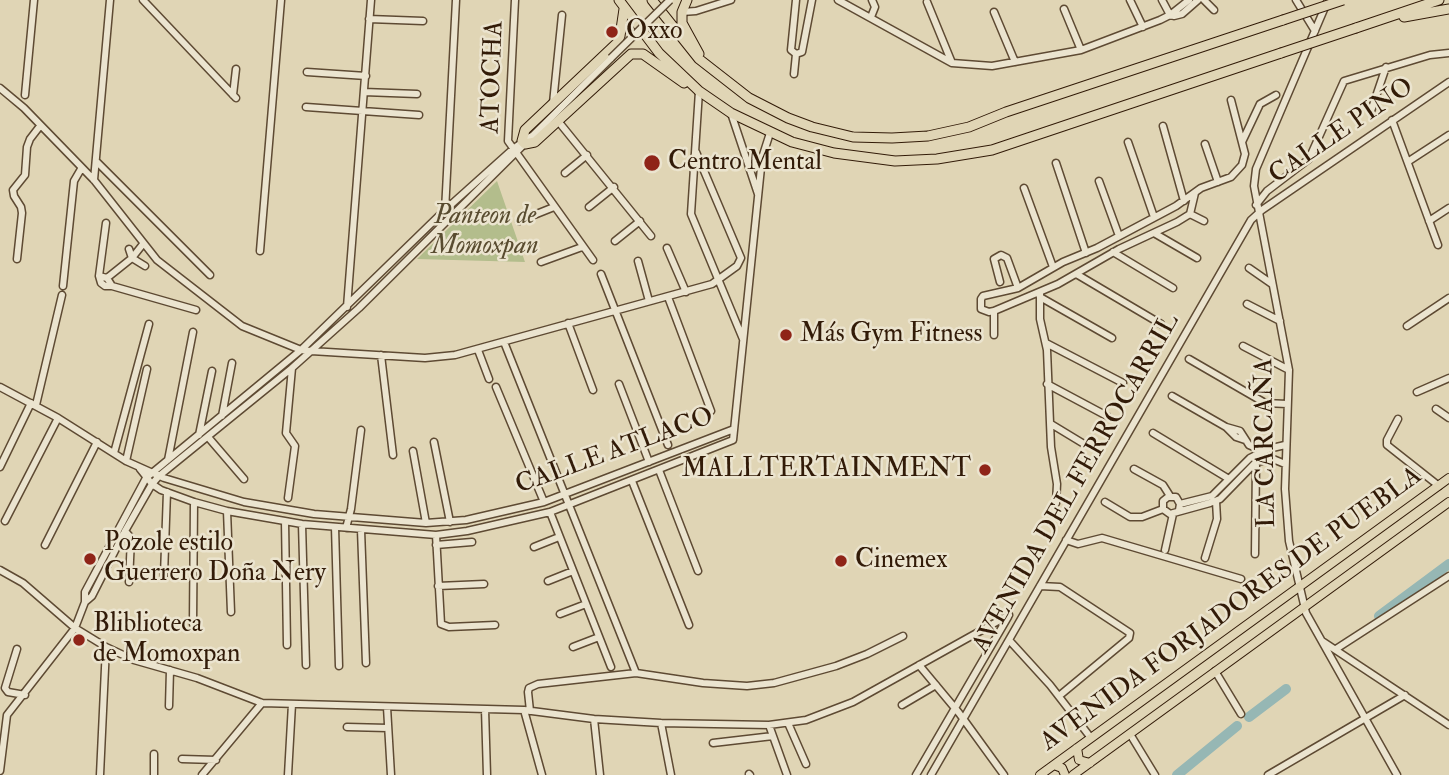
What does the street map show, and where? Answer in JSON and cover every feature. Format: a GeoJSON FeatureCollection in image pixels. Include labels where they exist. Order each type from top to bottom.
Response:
{"type":"FeatureCollection","features":[{"type":"Feature","properties":{"kind":"highway"},"geometry":{"type":"LineString","coordinates":[[619,0],[659,52],[699,91]]}},
{"type":"Feature","properties":{"kind":"highway"},"geometry":{"type":"LineString","coordinates":[[652,0],[688,48],[719,77],[770,110],[812,127],[853,137],[892,138],[928,136],[969,127],[1006,112],[1343,0]]}},
{"type":"Feature","properties":{"kind":"highway"},"geometry":{"type":"LineString","coordinates":[[687,0],[682,12],[682,23],[689,37],[719,77]]}},
{"type":"Feature","properties":{"kind":"highway"},"geometry":{"type":"LineString","coordinates":[[624,9],[617,43],[525,130],[526,141],[535,142],[634,53],[646,55],[731,113],[770,133],[834,153],[895,161],[965,156],[992,150],[1439,0]]}},
{"type":"Feature","properties":{"kind":"highway"},"geometry":{"type":"LineString","coordinates":[[1375,22],[1449,9]]}},
{"type":"Feature","properties":{"kind":"main road","name":"AVENIDA FORJADORES DE PUEBLA"},"geometry":{"type":"LineString","coordinates":[[1040,775],[1449,478]]}},
{"type":"Feature","properties":{"kind":"main road","name":"AVENIDA FORJADORES DE PUEBLA"},"geometry":{"type":"LineString","coordinates":[[1073,775],[1449,502]]}},
{"type":"Feature","properties":{"kind":"main road"},"geometry":{"type":"LineString","coordinates":[[1077,748],[1079,760],[1090,763]]}},
{"type":"Feature","properties":{"kind":"main road"},"geometry":{"type":"LineString","coordinates":[[1054,765],[1062,768],[1065,775]]}},
{"type":"Feature","properties":{"kind":"street"},"geometry":{"type":"LineString","coordinates":[[25,95],[34,0]]}},
{"type":"Feature","properties":{"kind":"street"},"geometry":{"type":"LineString","coordinates":[[94,180],[110,0]]}},
{"type":"Feature","properties":{"kind":"street"},"geometry":{"type":"LineString","coordinates":[[143,0],[234,97],[236,69]]}},
{"type":"Feature","properties":{"kind":"street"},"geometry":{"type":"LineString","coordinates":[[260,251],[281,0]]}},
{"type":"Feature","properties":{"kind":"street"},"geometry":{"type":"LineString","coordinates":[[348,307],[371,0]]}},
{"type":"Feature","properties":{"kind":"street"},"geometry":{"type":"LineString","coordinates":[[0,771],[4,715],[24,695],[75,628],[85,602],[85,592],[146,478],[199,435],[292,368],[359,308],[447,214],[456,0]]}},
{"type":"Feature","properties":{"kind":"street","name":"ATOCHA"},"geometry":{"type":"LineString","coordinates":[[514,151],[508,141],[515,0]]}},
{"type":"Feature","properties":{"kind":"street"},"geometry":{"type":"LineString","coordinates":[[85,602],[92,596],[125,531],[159,476],[208,438],[221,421],[526,141],[670,0]]}},
{"type":"Feature","properties":{"kind":"street"},"geometry":{"type":"LineString","coordinates":[[682,12],[696,11],[731,0]]}},
{"type":"Feature","properties":{"kind":"street"},"geometry":{"type":"LineString","coordinates":[[796,0],[791,50],[796,54]]}},
{"type":"Feature","properties":{"kind":"street"},"geometry":{"type":"LineString","coordinates":[[796,54],[802,52],[812,0]]}},
{"type":"Feature","properties":{"kind":"street"},"geometry":{"type":"LineString","coordinates":[[838,0],[952,63],[992,66],[1081,50],[1170,15],[1189,0]]}},
{"type":"Feature","properties":{"kind":"street"},"geometry":{"type":"LineString","coordinates":[[871,17],[875,7],[872,0]]}},
{"type":"Feature","properties":{"kind":"street"},"geometry":{"type":"LineString","coordinates":[[1130,0],[1143,27]]}},
{"type":"Feature","properties":{"kind":"street"},"geometry":{"type":"LineString","coordinates":[[1163,0],[1170,15]]}},
{"type":"Feature","properties":{"kind":"street"},"geometry":{"type":"LineString","coordinates":[[1170,15],[1182,14],[1198,0]]}},
{"type":"Feature","properties":{"kind":"street"},"geometry":{"type":"LineString","coordinates":[[1204,0],[1214,10]]}},
{"type":"Feature","properties":{"kind":"street"},"geometry":{"type":"LineString","coordinates":[[1296,0],[1315,32]]}},
{"type":"Feature","properties":{"kind":"street"},"geometry":{"type":"LineString","coordinates":[[1242,165],[1256,169],[1328,0]]}},
{"type":"Feature","properties":{"kind":"street"},"geometry":{"type":"LineString","coordinates":[[928,2],[952,63]]}},
{"type":"Feature","properties":{"kind":"street"},"geometry":{"type":"LineString","coordinates":[[1064,9],[1081,50]]}},
{"type":"Feature","properties":{"kind":"street"},"geometry":{"type":"LineString","coordinates":[[994,12],[1015,62]]}},
{"type":"Feature","properties":{"kind":"street"},"geometry":{"type":"LineString","coordinates":[[553,103],[562,15]]}},
{"type":"Feature","properties":{"kind":"street"},"geometry":{"type":"LineString","coordinates":[[369,19],[423,22]]}},
{"type":"Feature","properties":{"kind":"street"},"geometry":{"type":"LineString","coordinates":[[1256,205],[1267,191],[1309,159],[1344,81],[1430,55],[1449,53]]}},
{"type":"Feature","properties":{"kind":"street"},"geometry":{"type":"LineString","coordinates":[[794,74],[796,54]]}},
{"type":"Feature","properties":{"kind":"street"},"geometry":{"type":"LineString","coordinates":[[1371,111],[1386,67]]}},
{"type":"Feature","properties":{"kind":"street"},"geometry":{"type":"LineString","coordinates":[[307,72],[366,76]]}},
{"type":"Feature","properties":{"kind":"street","name":"CALLE PINO"},"geometry":{"type":"LineString","coordinates":[[1257,213],[1449,82]]}},
{"type":"Feature","properties":{"kind":"street"},"geometry":{"type":"LineString","coordinates":[[0,88],[24,108],[94,180],[157,260],[242,326],[301,350],[311,351],[425,358],[478,350],[719,281],[741,261],[696,152]]}},
{"type":"Feature","properties":{"kind":"street"},"geometry":{"type":"LineString","coordinates":[[699,91],[691,214],[743,341]]}},
{"type":"Feature","properties":{"kind":"street"},"geometry":{"type":"LineString","coordinates":[[365,92],[417,94]]}},
{"type":"Feature","properties":{"kind":"street"},"geometry":{"type":"LineString","coordinates":[[1242,142],[1259,104],[1276,95]]}},
{"type":"Feature","properties":{"kind":"street"},"geometry":{"type":"LineString","coordinates":[[1195,193],[1190,214],[1112,252],[1078,275],[1040,294],[994,311],[981,309],[983,296],[1018,288],[1184,201],[1201,188],[1231,177],[1242,165],[1245,154],[1231,100]]}},
{"type":"Feature","properties":{"kind":"street"},"geometry":{"type":"LineString","coordinates":[[306,107],[419,115]]}},
{"type":"Feature","properties":{"kind":"street"},"geometry":{"type":"LineString","coordinates":[[731,113],[759,198]]}},
{"type":"Feature","properties":{"kind":"street"},"geometry":{"type":"LineString","coordinates":[[1392,120],[1438,245]]}},
{"type":"Feature","properties":{"kind":"street"},"geometry":{"type":"LineString","coordinates":[[558,121],[652,236]]}},
{"type":"Feature","properties":{"kind":"street"},"geometry":{"type":"LineString","coordinates":[[18,259],[22,213],[13,190],[26,175],[27,147],[40,126]]}},
{"type":"Feature","properties":{"kind":"street"},"geometry":{"type":"LineString","coordinates":[[1163,126],[1184,201]]}},
{"type":"Feature","properties":{"kind":"street"},"geometry":{"type":"LineString","coordinates":[[734,429],[762,158],[770,133]]}},
{"type":"Feature","properties":{"kind":"street"},"geometry":{"type":"LineString","coordinates":[[1409,161],[1449,135]]}},
{"type":"Feature","properties":{"kind":"street"},"geometry":{"type":"LineString","coordinates":[[1128,142],[1154,217]]}},
{"type":"Feature","properties":{"kind":"street"},"geometry":{"type":"LineString","coordinates":[[1205,144],[1218,182]]}},
{"type":"Feature","properties":{"kind":"street"},"geometry":{"type":"LineString","coordinates":[[514,151],[593,260]]}},
{"type":"Feature","properties":{"kind":"street"},"geometry":{"type":"LineString","coordinates":[[1245,154],[1260,159]]}},
{"type":"Feature","properties":{"kind":"street"},"geometry":{"type":"LineString","coordinates":[[565,173],[587,155]]}},
{"type":"Feature","properties":{"kind":"street"},"geometry":{"type":"LineString","coordinates":[[96,161],[210,275]]}},
{"type":"Feature","properties":{"kind":"street"},"geometry":{"type":"LineString","coordinates":[[1056,163],[1086,253]]}},
{"type":"Feature","properties":{"kind":"street"},"geometry":{"type":"LineString","coordinates":[[63,286],[74,181],[81,169]]}},
{"type":"Feature","properties":{"kind":"street","name":"LA CARCAÑA"},"geometry":{"type":"LineString","coordinates":[[1256,169],[1257,213],[1289,370],[1285,445],[1289,541],[1304,606],[1310,622],[1397,775]]}},
{"type":"Feature","properties":{"kind":"street"},"geometry":{"type":"LineString","coordinates":[[1099,181],[1119,236]]}},
{"type":"Feature","properties":{"kind":"street"},"geometry":{"type":"LineString","coordinates":[[589,207],[614,187]]}},
{"type":"Feature","properties":{"kind":"street"},"geometry":{"type":"LineString","coordinates":[[1024,188],[1053,268]]}},
{"type":"Feature","properties":{"kind":"street"},"geometry":{"type":"LineString","coordinates":[[519,221],[555,206]]}},
{"type":"Feature","properties":{"kind":"street"},"geometry":{"type":"LineString","coordinates":[[1429,221],[1449,208]]}},
{"type":"Feature","properties":{"kind":"street","name":"AVENIDA DEL FERROCARRIL"},"geometry":{"type":"LineString","coordinates":[[931,775],[1257,213]]}},
{"type":"Feature","properties":{"kind":"street"},"geometry":{"type":"LineString","coordinates":[[1190,214],[1204,221]]}},
{"type":"Feature","properties":{"kind":"street"},"geometry":{"type":"LineString","coordinates":[[615,240],[640,220]]}},
{"type":"Feature","properties":{"kind":"street"},"geometry":{"type":"LineString","coordinates":[[106,223],[103,277],[112,286],[196,310]]}},
{"type":"Feature","properties":{"kind":"street"},"geometry":{"type":"LineString","coordinates":[[1153,233],[1197,258]]}},
{"type":"Feature","properties":{"kind":"street"},"geometry":{"type":"LineString","coordinates":[[103,277],[143,244]]}},
{"type":"Feature","properties":{"kind":"street"},"geometry":{"type":"LineString","coordinates":[[541,262],[582,247]]}},
{"type":"Feature","properties":{"kind":"street"},"geometry":{"type":"LineString","coordinates":[[667,248],[686,292]]}},
{"type":"Feature","properties":{"kind":"street"},"geometry":{"type":"LineString","coordinates":[[1097,248],[1101,259]]}},
{"type":"Feature","properties":{"kind":"street"},"geometry":{"type":"LineString","coordinates":[[1112,252],[1173,288]]}},
{"type":"Feature","properties":{"kind":"street"},"geometry":{"type":"LineString","coordinates":[[132,253],[145,266]]}},
{"type":"Feature","properties":{"kind":"street"},"geometry":{"type":"LineString","coordinates":[[1000,282],[994,259],[1001,255],[1007,258],[1018,288]]}},
{"type":"Feature","properties":{"kind":"street"},"geometry":{"type":"LineString","coordinates":[[638,261],[649,301]]}},
{"type":"Feature","properties":{"kind":"street"},"geometry":{"type":"LineString","coordinates":[[1249,268],[1272,284]]}},
{"type":"Feature","properties":{"kind":"street"},"geometry":{"type":"LineString","coordinates":[[601,274],[668,445]]}},
{"type":"Feature","properties":{"kind":"street"},"geometry":{"type":"LineString","coordinates":[[1078,275],[1161,324]]}},
{"type":"Feature","properties":{"kind":"street"},"geometry":{"type":"LineString","coordinates":[[1040,294],[1112,338]]}},
{"type":"Feature","properties":{"kind":"street"},"geometry":{"type":"LineString","coordinates":[[1040,294],[1046,343],[1052,458],[1057,484],[1056,503]]}},
{"type":"Feature","properties":{"kind":"street"},"geometry":{"type":"LineString","coordinates":[[0,467],[33,404],[62,295]]}},
{"type":"Feature","properties":{"kind":"street"},"geometry":{"type":"LineString","coordinates":[[668,297],[711,411]]}},
{"type":"Feature","properties":{"kind":"street"},"geometry":{"type":"LineString","coordinates":[[1407,326],[1449,298]]}},
{"type":"Feature","properties":{"kind":"street"},"geometry":{"type":"LineString","coordinates":[[1247,304],[1280,321]]}},
{"type":"Feature","properties":{"kind":"street"},"geometry":{"type":"LineString","coordinates":[[994,311],[995,335]]}},
{"type":"Feature","properties":{"kind":"street"},"geometry":{"type":"LineString","coordinates":[[568,323],[593,390]]}},
{"type":"Feature","properties":{"kind":"street"},"geometry":{"type":"LineString","coordinates":[[114,453],[149,324]]}},
{"type":"Feature","properties":{"kind":"street"},"geometry":{"type":"LineString","coordinates":[[168,462],[193,332]]}},
{"type":"Feature","properties":{"kind":"street"},"geometry":{"type":"LineString","coordinates":[[504,342],[636,673]]}},
{"type":"Feature","properties":{"kind":"street"},"geometry":{"type":"LineString","coordinates":[[1046,343],[1123,383]]}},
{"type":"Feature","properties":{"kind":"street"},"geometry":{"type":"LineString","coordinates":[[1243,346],[1289,370]]}},
{"type":"Feature","properties":{"kind":"street"},"geometry":{"type":"LineString","coordinates":[[478,350],[489,379]]}},
{"type":"Feature","properties":{"kind":"street"},"geometry":{"type":"LineString","coordinates":[[381,355],[393,455]]}},
{"type":"Feature","properties":{"kind":"street"},"geometry":{"type":"LineString","coordinates":[[1189,359],[1265,403],[1287,404]]}},
{"type":"Feature","properties":{"kind":"street"},"geometry":{"type":"LineString","coordinates":[[221,421],[232,363]]}},
{"type":"Feature","properties":{"kind":"street"},"geometry":{"type":"LineString","coordinates":[[288,498],[295,446],[286,433],[292,368]]}},
{"type":"Feature","properties":{"kind":"street"},"geometry":{"type":"LineString","coordinates":[[126,461],[147,369]]}},
{"type":"Feature","properties":{"kind":"street"},"geometry":{"type":"LineString","coordinates":[[199,435],[212,371]]}},
{"type":"Feature","properties":{"kind":"street"},"geometry":{"type":"LineString","coordinates":[[1417,392],[1449,378]]}},
{"type":"Feature","properties":{"kind":"street"},"geometry":{"type":"LineString","coordinates":[[619,384],[649,462]]}},
{"type":"Feature","properties":{"kind":"street"},"geometry":{"type":"LineString","coordinates":[[1047,384],[1107,416]]}},
{"type":"Feature","properties":{"kind":"street","name":"CALLE ATLACO"},"geometry":{"type":"LineString","coordinates":[[0,387],[58,418],[140,469],[159,476],[244,502],[349,517],[426,523],[466,520],[544,502],[734,429],[733,440],[570,506],[467,531],[436,535],[302,524],[228,511],[167,492],[152,484],[140,469]]}},
{"type":"Feature","properties":{"kind":"street"},"geometry":{"type":"LineString","coordinates":[[496,387],[544,502]]}},
{"type":"Feature","properties":{"kind":"street"},"geometry":{"type":"LineString","coordinates":[[1172,397],[1262,451]]}},
{"type":"Feature","properties":{"kind":"street"},"geometry":{"type":"LineString","coordinates":[[1436,409],[1449,418]]}},
{"type":"Feature","properties":{"kind":"street"},"geometry":{"type":"LineString","coordinates":[[5,521],[58,418]]}},
{"type":"Feature","properties":{"kind":"street"},"geometry":{"type":"LineString","coordinates":[[1398,419],[1387,445],[1439,486]]}},
{"type":"Feature","properties":{"kind":"street"},"geometry":{"type":"LineString","coordinates":[[1051,425],[1084,444]]}},
{"type":"Feature","properties":{"kind":"street"},"geometry":{"type":"LineString","coordinates":[[346,528],[361,430]]}},
{"type":"Feature","properties":{"kind":"street"},"geometry":{"type":"LineString","coordinates":[[1153,433],[1229,479]]}},
{"type":"Feature","properties":{"kind":"street"},"geometry":{"type":"LineString","coordinates":[[208,438],[244,479]]}},
{"type":"Feature","properties":{"kind":"street"},"geometry":{"type":"LineString","coordinates":[[45,545],[97,442]]}},
{"type":"Feature","properties":{"kind":"street"},"geometry":{"type":"LineString","coordinates":[[434,442],[450,522]]}},
{"type":"Feature","properties":{"kind":"street"},"geometry":{"type":"LineString","coordinates":[[1247,442],[1253,460],[1255,554]]}},
{"type":"Feature","properties":{"kind":"street"},"geometry":{"type":"LineString","coordinates":[[1163,509],[1168,513],[1212,496],[1262,451],[1285,445]]}},
{"type":"Feature","properties":{"kind":"street"},"geometry":{"type":"LineString","coordinates":[[413,451],[426,523]]}},
{"type":"Feature","properties":{"kind":"street"},"geometry":{"type":"LineString","coordinates":[[663,457],[663,469],[698,571]]}},
{"type":"Feature","properties":{"kind":"street"},"geometry":{"type":"LineString","coordinates":[[1253,460],[1269,459],[1285,464]]}},
{"type":"Feature","properties":{"kind":"street"},"geometry":{"type":"LineString","coordinates":[[1177,509],[1216,501],[1245,472],[1253,460]]}},
{"type":"Feature","properties":{"kind":"street"},"geometry":{"type":"LineString","coordinates":[[1134,469],[1163,485],[1170,496],[1178,499],[1165,550]]}},
{"type":"Feature","properties":{"kind":"street"},"geometry":{"type":"LineString","coordinates":[[1245,472],[1254,478]]}},
{"type":"Feature","properties":{"kind":"street","name":"CALLE ATLACO"},"geometry":{"type":"LineString","coordinates":[[632,481],[689,625]]}},
{"type":"Feature","properties":{"kind":"street"},"geometry":{"type":"LineString","coordinates":[[164,575],[167,492]]}},
{"type":"Feature","properties":{"kind":"street"},"geometry":{"type":"LineString","coordinates":[[1163,509],[1163,500],[1170,496]]}},
{"type":"Feature","properties":{"kind":"street"},"geometry":{"type":"LineString","coordinates":[[1205,558],[1217,519],[1216,501]]}},
{"type":"Feature","properties":{"kind":"street"},"geometry":{"type":"LineString","coordinates":[[193,624],[194,502]]}},
{"type":"Feature","properties":{"kind":"street"},"geometry":{"type":"LineString","coordinates":[[243,513],[244,502]]}},
{"type":"Feature","properties":{"kind":"street"},"geometry":{"type":"LineString","coordinates":[[1105,502],[1125,515],[1136,518],[1163,509]]}},
{"type":"Feature","properties":{"kind":"street"},"geometry":{"type":"LineString","coordinates":[[228,511],[231,612]]}},
{"type":"Feature","properties":{"kind":"street"},"geometry":{"type":"LineString","coordinates":[[550,512],[611,667]]}},
{"type":"Feature","properties":{"kind":"street"},"geometry":{"type":"LineString","coordinates":[[466,520],[467,531]]}},
{"type":"Feature","properties":{"kind":"street"},"geometry":{"type":"LineString","coordinates":[[285,521],[287,645]]}},
{"type":"Feature","properties":{"kind":"street"},"geometry":{"type":"LineString","coordinates":[[302,524],[306,665]]}},
{"type":"Feature","properties":{"kind":"street"},"geometry":{"type":"LineString","coordinates":[[335,527],[339,666]]}},
{"type":"Feature","properties":{"kind":"street"},"geometry":{"type":"LineString","coordinates":[[361,530],[366,663]]}},
{"type":"Feature","properties":{"kind":"street"},"geometry":{"type":"LineString","coordinates":[[125,531],[131,537],[130,582]]}},
{"type":"Feature","properties":{"kind":"street"},"geometry":{"type":"LineString","coordinates":[[436,535],[440,621],[443,626],[495,625]]}},
{"type":"Feature","properties":{"kind":"street"},"geometry":{"type":"LineString","coordinates":[[534,547],[559,537]]}},
{"type":"Feature","properties":{"kind":"street"},"geometry":{"type":"LineString","coordinates":[[1066,540],[1078,544],[1102,538],[1241,579]]}},
{"type":"Feature","properties":{"kind":"street"},"geometry":{"type":"LineString","coordinates":[[436,545],[472,542]]}},
{"type":"Feature","properties":{"kind":"street"},"geometry":{"type":"LineString","coordinates":[[0,570],[23,583],[75,628],[106,647],[134,660],[197,678],[262,703],[527,710],[594,719],[769,725],[806,720],[840,708],[919,665],[955,708],[1004,775]]}},
{"type":"Feature","properties":{"kind":"street"},"geometry":{"type":"LineString","coordinates":[[548,581],[573,571]]}},
{"type":"Feature","properties":{"kind":"street"},"geometry":{"type":"LineString","coordinates":[[1336,649],[1449,576]]}},
{"type":"Feature","properties":{"kind":"street"},"geometry":{"type":"LineString","coordinates":[[438,586],[484,584]]}},
{"type":"Feature","properties":{"kind":"street"},"geometry":{"type":"LineString","coordinates":[[1040,586],[1060,587],[1129,631],[1130,636],[1059,696]]}},
{"type":"Feature","properties":{"kind":"street"},"geometry":{"type":"LineString","coordinates":[[560,614],[586,604]]}},
{"type":"Feature","properties":{"kind":"street","name":"AVENIDA DEL FERROCARRIL"},"geometry":{"type":"LineString","coordinates":[[916,775],[1009,615],[919,665]]}},
{"type":"Feature","properties":{"kind":"street"},"geometry":{"type":"LineString","coordinates":[[573,647],[599,636]]}},
{"type":"Feature","properties":{"kind":"street"},"geometry":{"type":"LineString","coordinates":[[542,775],[527,710],[528,692],[533,686],[636,673],[703,683],[747,686],[774,683],[836,666],[903,636]]}},
{"type":"Feature","properties":{"kind":"street"},"geometry":{"type":"LineString","coordinates":[[1009,640],[1059,696],[1091,738]]}},
{"type":"Feature","properties":{"kind":"street"},"geometry":{"type":"LineString","coordinates":[[1321,640],[1449,725]]}},
{"type":"Feature","properties":{"kind":"street"},"geometry":{"type":"LineString","coordinates":[[100,775],[106,647]]}},
{"type":"Feature","properties":{"kind":"street"},"geometry":{"type":"LineString","coordinates":[[17,649],[5,688],[8,692],[24,695]]}},
{"type":"Feature","properties":{"kind":"street"},"geometry":{"type":"LineString","coordinates":[[169,706],[170,670]]}},
{"type":"Feature","properties":{"kind":"street"},"geometry":{"type":"LineString","coordinates":[[1215,671],[1241,715]]}},
{"type":"Feature","properties":{"kind":"street"},"geometry":{"type":"LineString","coordinates":[[902,705],[936,685]]}},
{"type":"Feature","properties":{"kind":"street"},"geometry":{"type":"LineString","coordinates":[[1273,774],[1405,695]]}},
{"type":"Feature","properties":{"kind":"street"},"geometry":{"type":"LineString","coordinates":[[202,775],[262,703]]}},
{"type":"Feature","properties":{"kind":"street"},"geometry":{"type":"LineString","coordinates":[[288,775],[292,704]]}},
{"type":"Feature","properties":{"kind":"street"},"geometry":{"type":"LineString","coordinates":[[387,707],[391,775]]}},
{"type":"Feature","properties":{"kind":"street"},"geometry":{"type":"LineString","coordinates":[[485,709],[487,775]]}},
{"type":"Feature","properties":{"kind":"street"},"geometry":{"type":"LineString","coordinates":[[594,719],[600,775]]}},
{"type":"Feature","properties":{"kind":"street"},"geometry":{"type":"LineString","coordinates":[[662,723],[671,775]]}},
{"type":"Feature","properties":{"kind":"street"},"geometry":{"type":"LineString","coordinates":[[788,723],[806,764]]}},
{"type":"Feature","properties":{"kind":"street"},"geometry":{"type":"LineString","coordinates":[[769,725],[787,775]]}},
{"type":"Feature","properties":{"kind":"street"},"geometry":{"type":"LineString","coordinates":[[347,727],[388,728]]}},
{"type":"Feature","properties":{"kind":"street"},"geometry":{"type":"LineString","coordinates":[[1130,734],[1155,775]]}},
{"type":"Feature","properties":{"kind":"street"},"geometry":{"type":"LineString","coordinates":[[713,743],[773,736]]}},
{"type":"Feature","properties":{"kind":"street"},"geometry":{"type":"LineString","coordinates":[[154,754],[154,775]]}},
{"type":"Feature","properties":{"kind":"street"},"geometry":{"type":"LineString","coordinates":[[182,760],[216,760]]}},
{"type":"Feature","properties":{"kind":"green space","name":"Panteon de Momoxpan"},"geometry":{"type":"Polygon","coordinates":[[[497,181],[525,262],[417,259],[497,181]]]}},
{"type":"Feature","properties":{"kind":"waterway"},"geometry":{"type":"LineString","coordinates":[[1379,616],[1449,564]]}},
{"type":"Feature","properties":{"kind":"waterway"},"geometry":{"type":"LineString","coordinates":[[1249,717],[1286,689]]}},
{"type":"Feature","properties":{"kind":"waterway"},"geometry":{"type":"LineString","coordinates":[[1177,775],[1237,726]]}},
{"type":"Feature","properties":{"kind":"place","name":"Oxxo"},"geometry":{"type":"Point","coordinates":[612,32]}},
{"type":"Feature","properties":{"kind":"place","name":"Centro Mental"},"geometry":{"type":"Point","coordinates":[652,163]}},
{"type":"Feature","properties":{"kind":"place","name":"Más Gym Fitness"},"geometry":{"type":"Point","coordinates":[786,335]}},
{"type":"Feature","properties":{"kind":"place","name":"MALLTERTAINMENT"},"geometry":{"type":"Point","coordinates":[985,470]}},
{"type":"Feature","properties":{"kind":"place","name":"Pozole estilo Guerrero Doña Nery"},"geometry":{"type":"Point","coordinates":[90,559]}},
{"type":"Feature","properties":{"kind":"place","name":"Cinemex"},"geometry":{"type":"Point","coordinates":[841,561]}},
{"type":"Feature","properties":{"kind":"place","name":"Bliblioteca de Momoxpan"},"geometry":{"type":"Point","coordinates":[79,640]}}]}
